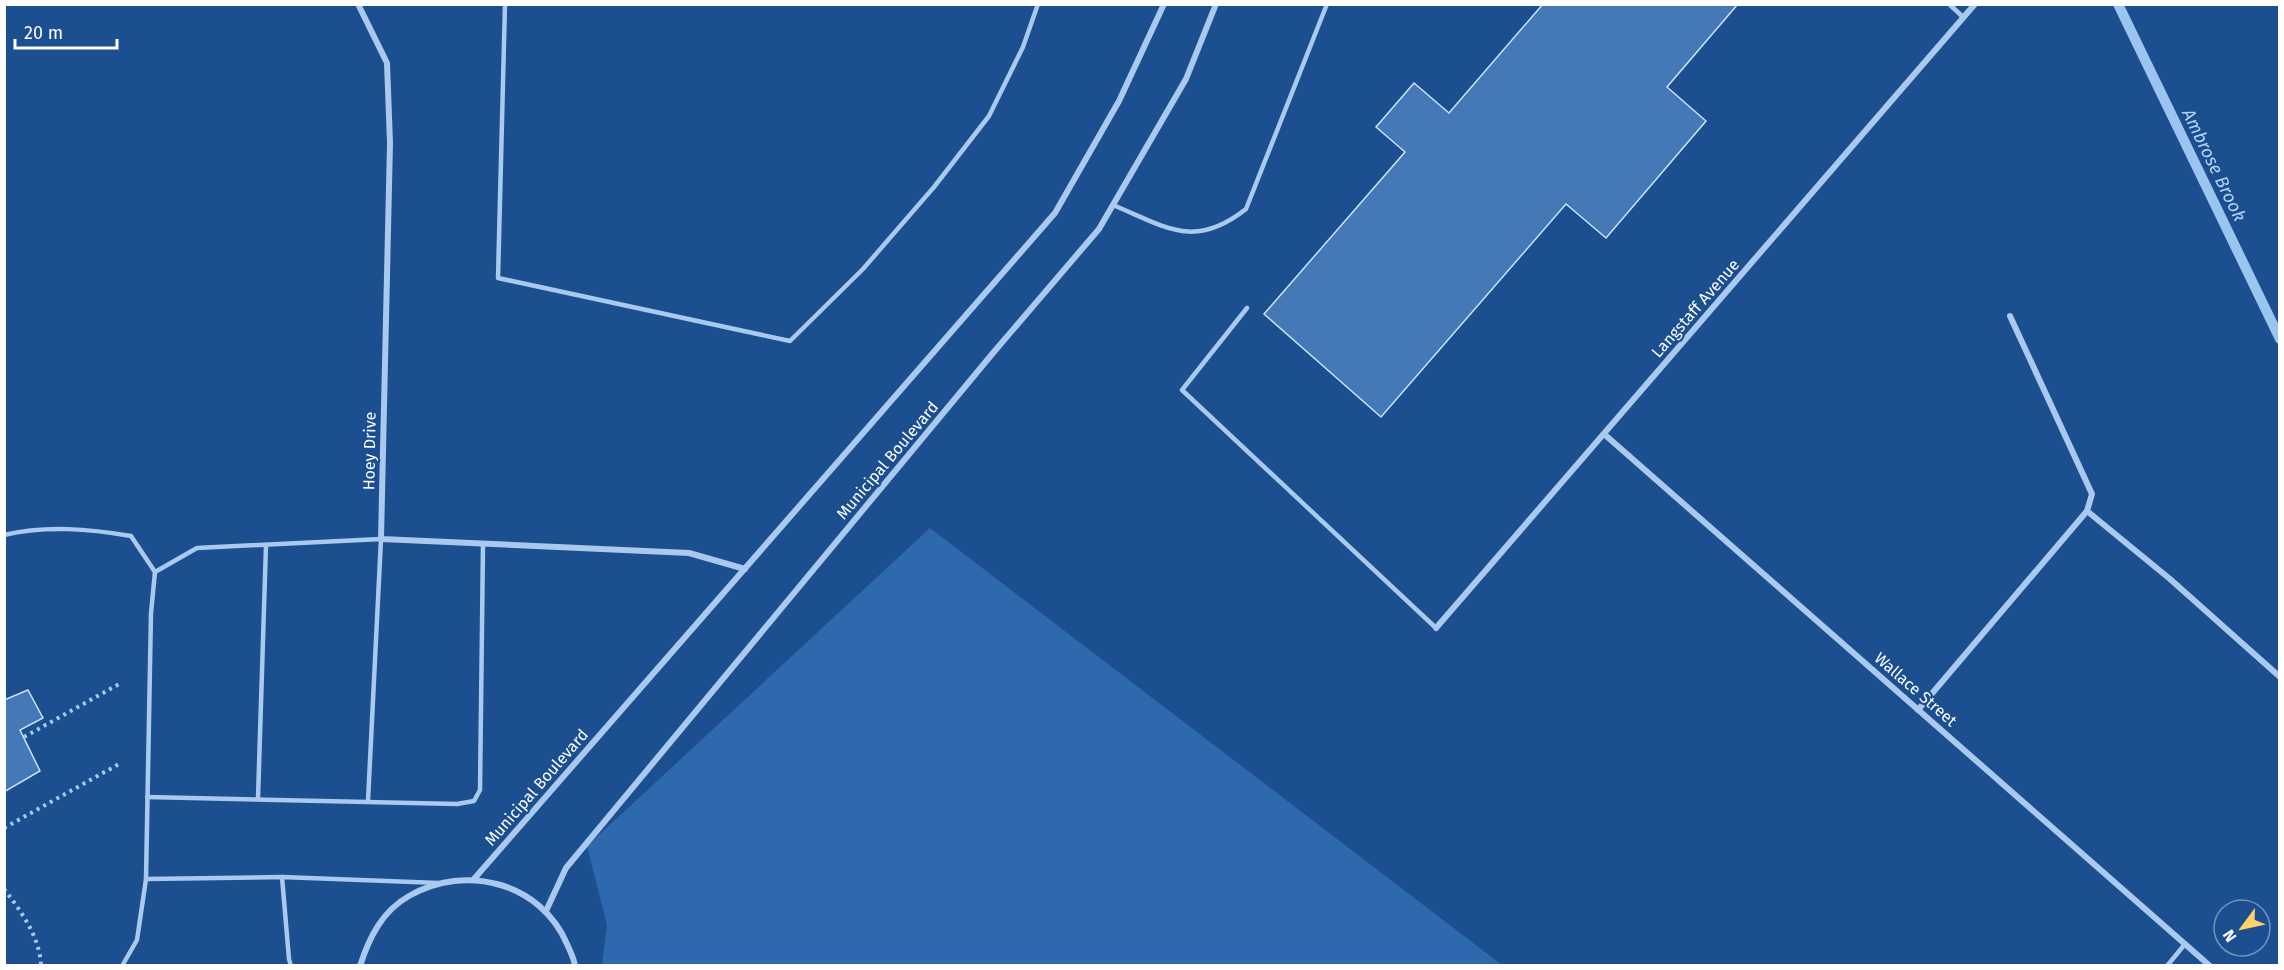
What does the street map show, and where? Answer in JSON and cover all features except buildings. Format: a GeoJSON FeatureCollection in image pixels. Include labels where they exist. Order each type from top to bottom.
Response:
{"type":"FeatureCollection","features":[{"type":"Feature","properties":{"kind":"street","name":"Hoey Drive"},"geometry":{"type":"LineString","coordinates":[[358,4],[387,63],[390,143],[381,539]]}},
{"type":"Feature","properties":{"kind":"street","name":"Municipal Boulevard"},"geometry":{"type":"LineString","coordinates":[[474,879],[1055,213],[1119,101],[1164,4]]}},
{"type":"Feature","properties":{"kind":"street","name":"Municipal Boulevard"},"geometry":{"type":"LineString","coordinates":[[546,912],[567,868],[993,352],[1098,229],[1186,78],[1216,4]]}},
{"type":"Feature","properties":{"kind":"street","name":"Langstaff Avenue"},"geometry":{"type":"LineString","coordinates":[[1436,628],[1975,4]]}},
{"type":"Feature","properties":{"kind":"street"},"geometry":{"type":"LineString","coordinates":[[1918,710],[2088,511],[2092,494],[2010,316]]}},
{"type":"Feature","properties":{"kind":"street","name":"Wallace Street"},"geometry":{"type":"LineString","coordinates":[[1604,434],[2210,966]]}},
{"type":"Feature","properties":{"kind":"street"},"geometry":{"type":"LineString","coordinates":[[2088,511],[2170,579],[2280,677]]}},
{"type":"Feature","properties":{"kind":"street"},"geometry":{"type":"LineString","coordinates":[[381,539],[689,553],[745,569]]}},
{"type":"Feature","properties":{"kind":"street"},"geometry":{"type":"LineString","coordinates":[[360,966],[369,939],[382,920],[407,897],[439,882],[474,879],[496,883],[528,897],[546,912],[561,929],[575,966]]}},
{"type":"Feature","properties":{"kind":"lane"},"geometry":{"type":"LineString","coordinates":[[505,4],[498,278],[790,341],[863,269],[934,187],[989,116],[1023,47],[1038,4]]}},
{"type":"Feature","properties":{"kind":"lane"},"geometry":{"type":"LineString","coordinates":[[1113,205],[1163,226],[1186,232],[1211,230],[1228,223],[1246,209],[1327,4]]}},
{"type":"Feature","properties":{"kind":"lane"},"geometry":{"type":"LineString","coordinates":[[1949,4],[1964,18]]}},
{"type":"Feature","properties":{"kind":"lane"},"geometry":{"type":"LineString","coordinates":[[1247,308],[1182,390],[1436,628]]}},
{"type":"Feature","properties":{"kind":"lane"},"geometry":{"type":"LineString","coordinates":[[4,535],[24,531],[92,530],[131,537],[155,572],[151,613],[146,879],[137,940],[122,966]]}},
{"type":"Feature","properties":{"kind":"lane"},"geometry":{"type":"LineString","coordinates":[[155,572],[197,548],[381,539],[368,801]]}},
{"type":"Feature","properties":{"kind":"lane"},"geometry":{"type":"LineString","coordinates":[[147,797],[457,804],[474,801],[480,790],[483,544]]}},
{"type":"Feature","properties":{"kind":"lane"},"geometry":{"type":"LineString","coordinates":[[258,798],[266,545]]}},
{"type":"Feature","properties":{"kind":"lane"},"geometry":{"type":"LineString","coordinates":[[146,879],[282,877],[439,882]]}},
{"type":"Feature","properties":{"kind":"lane"},"geometry":{"type":"LineString","coordinates":[[282,877],[291,966]]}},
{"type":"Feature","properties":{"kind":"lane"},"geometry":{"type":"LineString","coordinates":[[2167,966],[2185,944]]}},
{"type":"Feature","properties":{"kind":"path"},"geometry":{"type":"LineString","coordinates":[[24,737],[121,684]]}},
{"type":"Feature","properties":{"kind":"path"},"geometry":{"type":"LineString","coordinates":[[4,828],[119,764]]}},
{"type":"Feature","properties":{"kind":"path"},"geometry":{"type":"LineString","coordinates":[[4,889],[22,913],[32,933],[39,951],[41,966]]}},
{"type":"Feature","properties":{"kind":"shaded area"},"geometry":{"type":"Polygon","coordinates":[[[930,528],[1502,965],[602,965],[607,925],[587,846],[930,528]]]}},
{"type":"Feature","properties":{"kind":"waterway","name":"Ambrose Brook"},"geometry":{"type":"LineString","coordinates":[[2118,4],[2280,339]]}}]}
